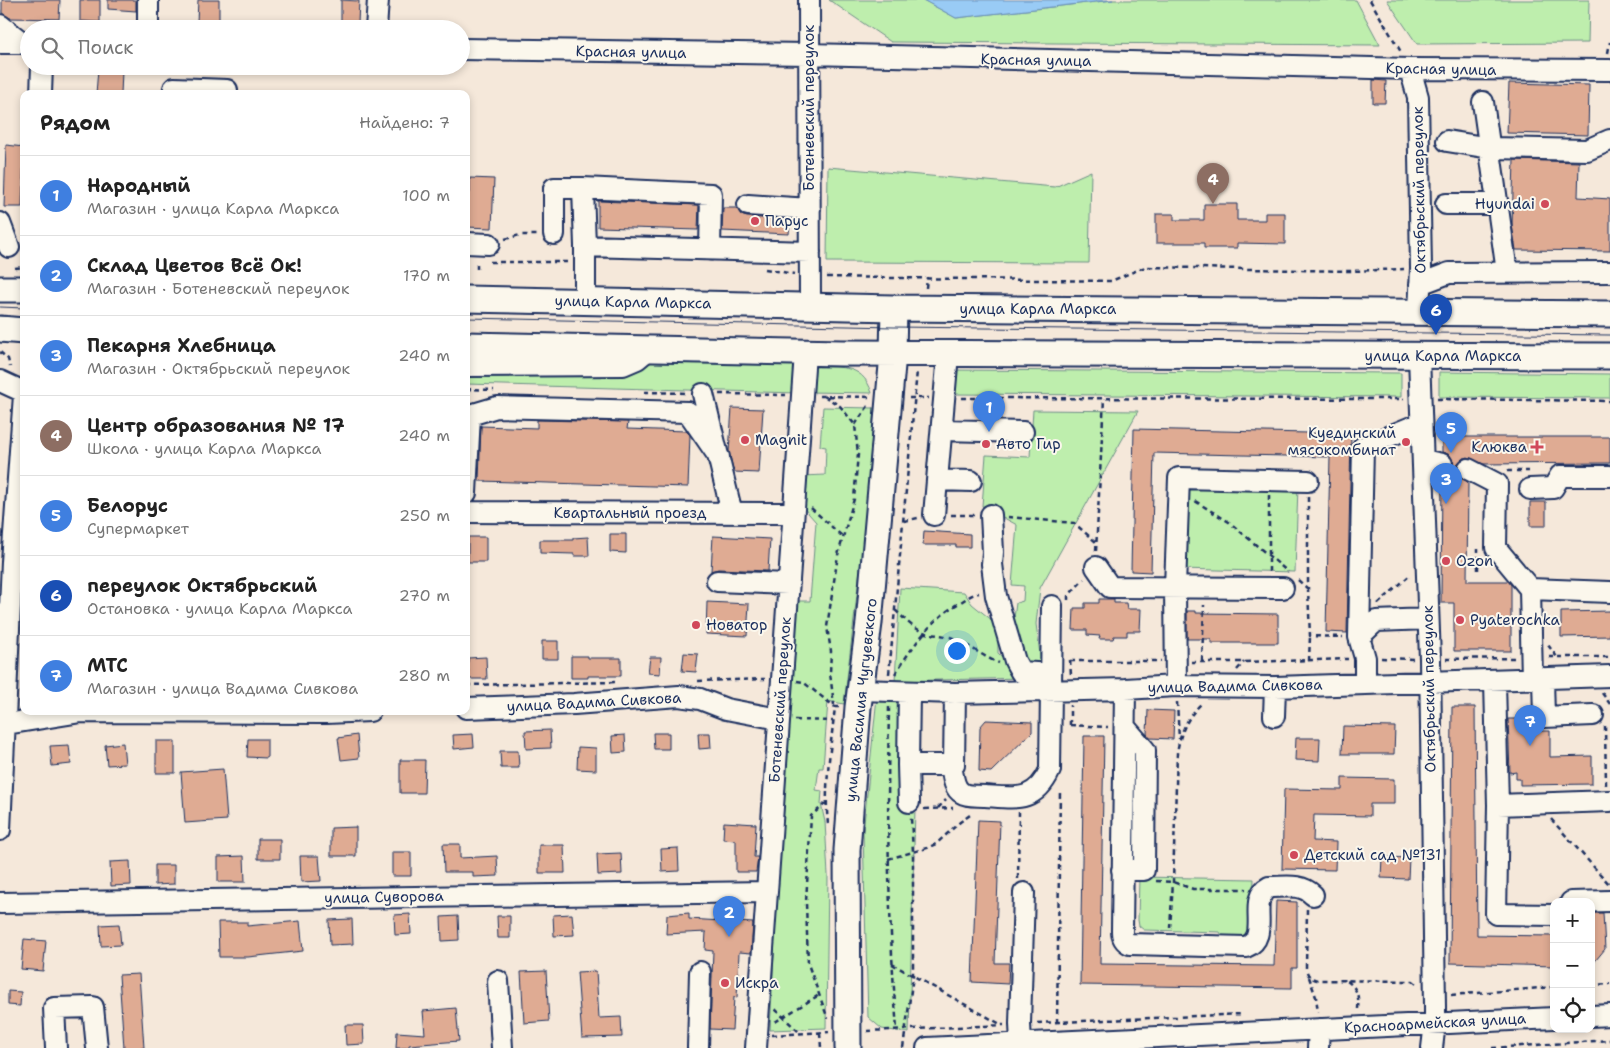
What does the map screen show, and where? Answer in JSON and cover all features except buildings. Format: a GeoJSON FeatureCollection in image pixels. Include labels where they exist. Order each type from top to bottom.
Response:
{"type":"FeatureCollection","features":[{"type":"Feature","properties":{"kind":"main road"},"geometry":{"type":"LineString","coordinates":[[0,289],[20,289]]}},
{"type":"Feature","properties":{"kind":"main road","name":"улица Карла Маркса"},"geometry":{"type":"LineString","coordinates":[[470,299],[894,308],[1610,314]]}},
{"type":"Feature","properties":{"kind":"main road","name":"улица Василия Чугуевского"},"geometry":{"type":"LineString","coordinates":[[843,1037],[847,850],[851,782],[869,623],[893,354],[894,308]]}},
{"type":"Feature","properties":{"kind":"main road"},"geometry":{"type":"LineString","coordinates":[[0,329],[20,331]]}},
{"type":"Feature","properties":{"kind":"main road","name":"улица Карла Маркса"},"geometry":{"type":"LineString","coordinates":[[470,345],[893,354],[1610,356]]}},
{"type":"Feature","properties":{"kind":"street"},"geometry":{"type":"LineString","coordinates":[[148,0],[148,20]]}},
{"type":"Feature","properties":{"kind":"street"},"geometry":{"type":"LineString","coordinates":[[377,20],[378,0]]}},
{"type":"Feature","properties":{"kind":"street","name":"Ботеневский переулок"},"geometry":{"type":"LineString","coordinates":[[809,0],[810,306]]}},
{"type":"Feature","properties":{"kind":"street"},"geometry":{"type":"LineString","coordinates":[[0,26],[20,39]]}},
{"type":"Feature","properties":{"kind":"street"},"geometry":{"type":"LineString","coordinates":[[0,42],[20,43]]}},
{"type":"Feature","properties":{"kind":"street","name":"Красная улица"},"geometry":{"type":"LineString","coordinates":[[470,49],[809,54],[1410,69],[1610,70]]}},
{"type":"Feature","properties":{"kind":"street","name":"Октябрьский переулок"},"geometry":{"type":"LineString","coordinates":[[1410,69],[1418,98],[1420,276],[1418,312]]}},
{"type":"Feature","properties":{"kind":"street"},"geometry":{"type":"LineString","coordinates":[[41,90],[42,75]]}},
{"type":"Feature","properties":{"kind":"street"},"geometry":{"type":"LineString","coordinates":[[174,90],[174,88],[227,90]]}},
{"type":"Feature","properties":{"kind":"street"},"geometry":{"type":"LineString","coordinates":[[1483,102],[1507,272]]}},
{"type":"Feature","properties":{"kind":"street"},"geometry":{"type":"LineString","coordinates":[[1447,142],[1490,148],[1586,150],[1610,140]]}},
{"type":"Feature","properties":{"kind":"street"},"geometry":{"type":"LineString","coordinates":[[554,234],[554,188],[711,194],[710,250]]}},
{"type":"Feature","properties":{"kind":"street"},"geometry":{"type":"LineString","coordinates":[[582,188],[585,301]]}},
{"type":"Feature","properties":{"kind":"street"},"geometry":{"type":"LineString","coordinates":[[1446,204],[1497,204]]}},
{"type":"Feature","properties":{"kind":"street"},"geometry":{"type":"LineString","coordinates":[[748,206],[810,209]]}},
{"type":"Feature","properties":{"kind":"street"},"geometry":{"type":"LineString","coordinates":[[0,223],[11,247]]}},
{"type":"Feature","properties":{"kind":"street"},"geometry":{"type":"LineString","coordinates":[[470,243],[489,244]]}},
{"type":"Feature","properties":{"kind":"street"},"geometry":{"type":"LineString","coordinates":[[585,246],[810,252]]}},
{"type":"Feature","properties":{"kind":"street"},"geometry":{"type":"LineString","coordinates":[[1420,276],[1449,273],[1610,272]]}},
{"type":"Feature","properties":{"kind":"street"},"geometry":{"type":"LineString","coordinates":[[470,366],[623,365],[637,359],[649,349]]}},
{"type":"Feature","properties":{"kind":"street","name":"Ботеневский переулок"},"geometry":{"type":"LineString","coordinates":[[756,1042],[805,353]]}},
{"type":"Feature","properties":{"kind":"street"},"geometry":{"type":"LineString","coordinates":[[934,515],[948,354]]}},
{"type":"Feature","properties":{"kind":"street","name":"Октябрьский переулок"},"geometry":{"type":"LineString","coordinates":[[1419,356],[1421,423],[1432,462],[1426,568],[1430,659],[1435,1015],[1432,1048]]}},
{"type":"Feature","properties":{"kind":"street"},"geometry":{"type":"LineString","coordinates":[[6,377],[20,389]]}},
{"type":"Feature","properties":{"kind":"street"},"geometry":{"type":"LineString","coordinates":[[703,394],[732,513]]}},
{"type":"Feature","properties":{"kind":"street"},"geometry":{"type":"LineString","coordinates":[[470,415],[497,407],[688,412],[719,457]]}},
{"type":"Feature","properties":{"kind":"street"},"geometry":{"type":"LineString","coordinates":[[1365,684],[1365,658],[1360,637],[1363,447],[1421,423]]}},
{"type":"Feature","properties":{"kind":"street"},"geometry":{"type":"LineString","coordinates":[[942,430],[1024,432]]}},
{"type":"Feature","properties":{"kind":"street"},"geometry":{"type":"LineString","coordinates":[[1468,469],[1497,484],[1496,548],[1530,589],[1537,679],[1544,717],[1601,714]]}},
{"type":"Feature","properties":{"kind":"street"},"geometry":{"type":"LineString","coordinates":[[1530,489],[1553,488],[1560,476],[1610,476]]}},
{"type":"Feature","properties":{"kind":"street"},"geometry":{"type":"LineString","coordinates":[[1176,686],[1175,587],[1179,478],[1308,481]]}},
{"type":"Feature","properties":{"kind":"street"},"geometry":{"type":"LineString","coordinates":[[937,480],[972,480]]}},
{"type":"Feature","properties":{"kind":"street","name":"Квартальный проезд"},"geometry":{"type":"LineString","coordinates":[[470,512],[732,513],[794,505]]}},
{"type":"Feature","properties":{"kind":"street"},"geometry":{"type":"LineString","coordinates":[[0,830],[2,725],[18,562],[20,506]]}},
{"type":"Feature","properties":{"kind":"street"},"geometry":{"type":"LineString","coordinates":[[991,515],[992,564],[995,590],[1014,661],[1021,672],[1051,682]]}},
{"type":"Feature","properties":{"kind":"street"},"geometry":{"type":"LineString","coordinates":[[1096,567],[1110,587],[1204,588],[1284,581]]}},
{"type":"Feature","properties":{"kind":"street"},"geometry":{"type":"LineString","coordinates":[[717,582],[788,584]]}},
{"type":"Feature","properties":{"kind":"street"},"geometry":{"type":"LineString","coordinates":[[1530,589],[1610,592]]}},
{"type":"Feature","properties":{"kind":"street"},"geometry":{"type":"LineString","coordinates":[[950,765],[955,784],[964,794],[1020,798],[1033,792],[1044,780],[1050,770],[1051,682],[1060,606]]}},
{"type":"Feature","properties":{"kind":"street"},"geometry":{"type":"LineString","coordinates":[[1360,637],[1376,620],[1428,619]]}},
{"type":"Feature","properties":{"kind":"street","name":"улица Вадима Сивкова"},"geometry":{"type":"LineString","coordinates":[[860,690],[955,693],[1051,682],[1125,689],[1176,686],[1275,687],[1610,676]]}},
{"type":"Feature","properties":{"kind":"street"},"geometry":{"type":"LineString","coordinates":[[1495,681],[1498,805],[1496,914],[1550,915]]}},
{"type":"Feature","properties":{"kind":"street"},"geometry":{"type":"LineString","coordinates":[[1274,716],[1275,687]]}},
{"type":"Feature","properties":{"kind":"street"},"geometry":{"type":"LineString","coordinates":[[1125,689],[1119,727],[1122,931],[1124,940],[1130,944],[1246,947],[1258,937],[1261,892],[1269,887],[1300,887],[1308,891],[1310,898]]}},
{"type":"Feature","properties":{"kind":"street"},"geometry":{"type":"LineString","coordinates":[[909,692],[908,765],[910,805]]}},
{"type":"Feature","properties":{"kind":"street"},"geometry":{"type":"LineString","coordinates":[[908,765],[954,765],[955,693]]}},
{"type":"Feature","properties":{"kind":"street","name":"улица Вадима Сивкова"},"geometry":{"type":"LineString","coordinates":[[470,708],[574,704],[679,696],[700,699],[726,710],[779,719]]}},
{"type":"Feature","properties":{"kind":"street"},"geometry":{"type":"LineString","coordinates":[[2,725],[63,715]]}},
{"type":"Feature","properties":{"kind":"street"},"geometry":{"type":"LineString","coordinates":[[1498,805],[1608,801]]}},
{"type":"Feature","properties":{"kind":"street","name":"улица Суворова"},"geometry":{"type":"LineString","coordinates":[[0,903],[767,892]]}},
{"type":"Feature","properties":{"kind":"street"},"geometry":{"type":"LineString","coordinates":[[1015,1031],[1024,894]]}},
{"type":"Feature","properties":{"kind":"street"},"geometry":{"type":"LineString","coordinates":[[1595,901],[1610,900]]}},
{"type":"Feature","properties":{"kind":"street"},"geometry":{"type":"LineString","coordinates":[[698,1048],[700,972]]}},
{"type":"Feature","properties":{"kind":"street"},"geometry":{"type":"LineString","coordinates":[[498,981],[502,1048]]}},
{"type":"Feature","properties":{"kind":"street"},"geometry":{"type":"LineString","coordinates":[[56,1048],[54,1008],[93,1007],[97,1048]]}},
{"type":"Feature","properties":{"kind":"street","name":"Красноармейская улица"},"geometry":{"type":"LineString","coordinates":[[927,1048],[1015,1031],[1050,1045],[1435,1015],[1550,1018]]}},
{"type":"Feature","properties":{"kind":"street"},"geometry":{"type":"LineString","coordinates":[[1595,1016],[1610,1015]]}},
{"type":"Feature","properties":{"kind":"path"},"geometry":{"type":"LineString","coordinates":[[1370,0],[1410,69]]}},
{"type":"Feature","properties":{"kind":"path"},"geometry":{"type":"LineString","coordinates":[[489,244],[520,235],[554,234]]}},
{"type":"Feature","properties":{"kind":"path"},"geometry":{"type":"LineString","coordinates":[[810,277],[1111,281],[1145,267],[1351,270],[1420,276]]}},
{"type":"Feature","properties":{"kind":"path"},"geometry":{"type":"LineString","coordinates":[[0,352],[8,359],[6,377]]}},
{"type":"Feature","properties":{"kind":"path"},"geometry":{"type":"LineString","coordinates":[[470,389],[496,390]]}},
{"type":"Feature","properties":{"kind":"path"},"geometry":{"type":"LineString","coordinates":[[644,392],[875,397],[855,425]]}},
{"type":"Feature","properties":{"kind":"path"},"geometry":{"type":"LineString","coordinates":[[824,396],[840,406],[855,425],[858,454],[854,499],[838,555],[827,627],[831,651],[830,674],[835,707]]}},
{"type":"Feature","properties":{"kind":"path"},"geometry":{"type":"LineString","coordinates":[[888,397],[1610,401]]}},
{"type":"Feature","properties":{"kind":"path"},"geometry":{"type":"LineString","coordinates":[[1060,606],[1096,567],[1104,398]]}},
{"type":"Feature","properties":{"kind":"path"},"geometry":{"type":"LineString","coordinates":[[1308,481],[1309,661]]}},
{"type":"Feature","properties":{"kind":"path"},"geometry":{"type":"LineString","coordinates":[[1179,493],[1229,522],[1269,556],[1284,581],[1308,589]]}},
{"type":"Feature","properties":{"kind":"path"},"geometry":{"type":"LineString","coordinates":[[1269,493],[1269,556],[1284,581]]}},
{"type":"Feature","properties":{"kind":"path"},"geometry":{"type":"LineString","coordinates":[[794,505],[806,503],[843,537]]}},
{"type":"Feature","properties":{"kind":"path"},"geometry":{"type":"LineString","coordinates":[[1360,617],[1388,596],[1411,574],[1426,568]]}},
{"type":"Feature","properties":{"kind":"path"},"geometry":{"type":"LineString","coordinates":[[1202,662],[1204,588]]}},
{"type":"Feature","properties":{"kind":"path"},"geometry":{"type":"LineString","coordinates":[[894,676],[928,627],[951,607],[974,594],[995,590]]}},
{"type":"Feature","properties":{"kind":"path"},"geometry":{"type":"LineString","coordinates":[[894,610],[908,624],[924,632],[949,637],[985,658],[1021,672]]}},
{"type":"Feature","properties":{"kind":"path"},"geometry":{"type":"LineString","coordinates":[[1310,636],[1360,637]]}},
{"type":"Feature","properties":{"kind":"path"},"geometry":{"type":"LineString","coordinates":[[1069,652],[1070,661],[1244,662],[1365,658],[1430,659]]}},
{"type":"Feature","properties":{"kind":"path"},"geometry":{"type":"LineString","coordinates":[[1179,741],[1188,719],[1195,709],[1208,697],[1221,693],[1228,687],[1234,674],[1244,662]]}},
{"type":"Feature","properties":{"kind":"path"},"geometry":{"type":"LineString","coordinates":[[1165,945],[1170,927],[1179,741],[1176,686]]}},
{"type":"Feature","properties":{"kind":"path"},"geometry":{"type":"LineString","coordinates":[[1608,801],[1601,714],[1604,694],[1610,704]]}},
{"type":"Feature","properties":{"kind":"path"},"geometry":{"type":"LineString","coordinates":[[779,719],[833,721],[826,803],[811,816],[806,902],[808,964],[819,995],[843,1037]]}},
{"type":"Feature","properties":{"kind":"path"},"geometry":{"type":"LineString","coordinates":[[1067,732],[1070,726],[1119,727]]}},
{"type":"Feature","properties":{"kind":"path"},"geometry":{"type":"LineString","coordinates":[[1058,1022],[1060,786]]}},
{"type":"Feature","properties":{"kind":"path"},"geometry":{"type":"LineString","coordinates":[[1537,804],[1610,884]]}},
{"type":"Feature","properties":{"kind":"path"},"geometry":{"type":"LineString","coordinates":[[887,807],[910,805],[958,808]]}},
{"type":"Feature","properties":{"kind":"path"},"geometry":{"type":"LineString","coordinates":[[903,1048],[913,976],[913,852],[910,805]]}},
{"type":"Feature","properties":{"kind":"path"},"geometry":{"type":"LineString","coordinates":[[888,859],[936,844],[977,808]]}},
{"type":"Feature","properties":{"kind":"path"},"geometry":{"type":"LineString","coordinates":[[1152,881],[1173,882],[1193,888],[1250,889],[1261,892]]}},
{"type":"Feature","properties":{"kind":"path"},"geometry":{"type":"LineString","coordinates":[[1310,898],[1306,968],[1316,997],[1320,1025]]}},
{"type":"Feature","properties":{"kind":"path"},"geometry":{"type":"LineString","coordinates":[[892,964],[1015,1031]]}},
{"type":"Feature","properties":{"kind":"path"},"geometry":{"type":"LineString","coordinates":[[1308,976],[1316,980],[1413,981],[1420,986]]}},
{"type":"Feature","properties":{"kind":"path"},"geometry":{"type":"LineString","coordinates":[[1346,980],[1356,990],[1359,999],[1358,1009],[1350,1010]]}},
{"type":"Feature","properties":{"kind":"path"},"geometry":{"type":"LineString","coordinates":[[1595,985],[1610,984]]}},
{"type":"Feature","properties":{"kind":"path"},"geometry":{"type":"LineString","coordinates":[[1435,1015],[1442,996],[1550,987]]}},
{"type":"Feature","properties":{"kind":"path"},"geometry":{"type":"LineString","coordinates":[[756,1042],[784,1016],[819,995]]}},
{"type":"Feature","properties":{"kind":"path"},"geometry":{"type":"LineString","coordinates":[[760,996],[784,1016],[801,1034]]}},
{"type":"Feature","properties":{"kind":"path"},"geometry":{"type":"LineString","coordinates":[[756,1042],[801,1034],[820,1033],[843,1037],[907,1029],[1015,1031],[1058,1022],[1250,1014]]}},
{"type":"Feature","properties":{"kind":"path"},"geometry":{"type":"LineString","coordinates":[[820,1033],[821,1048]]}},
{"type":"Feature","properties":{"kind":"path"},"geometry":{"type":"LineString","coordinates":[[1492,1048],[1610,1040]]}},
{"type":"Feature","properties":{"kind":"green space"},"geometry":{"type":"Polygon","coordinates":[[[829,0],[923,0],[956,18],[1113,0],[1356,0],[1380,45],[891,42],[829,0]]]}},
{"type":"Feature","properties":{"kind":"green space"},"geometry":{"type":"Polygon","coordinates":[[[1387,0],[1589,0],[1588,43],[1417,44],[1387,0]]]}},
{"type":"Feature","properties":{"kind":"green space"},"geometry":{"type":"Polygon","coordinates":[[[828,167],[1055,187],[1091,171],[1089,263],[827,262],[828,167]]]}},
{"type":"Feature","properties":{"kind":"green space"},"geometry":{"type":"Polygon","coordinates":[[[470,355],[799,364],[798,393],[470,384],[470,355]]]}},
{"type":"Feature","properties":{"kind":"green space"},"geometry":{"type":"Polygon","coordinates":[[[808,367],[838,367],[855,371],[868,383],[872,393],[807,392],[808,367]]]}},
{"type":"Feature","properties":{"kind":"green space"},"geometry":{"type":"Polygon","coordinates":[[[951,370],[1401,373],[1401,397],[951,394],[951,370]]]}},
{"type":"Feature","properties":{"kind":"green space"},"geometry":{"type":"Polygon","coordinates":[[[1439,372],[1610,374],[1610,398],[1439,397],[1439,372]]]}},
{"type":"Feature","properties":{"kind":"green space"},"geometry":{"type":"Polygon","coordinates":[[[823,407],[874,408],[865,527],[844,704],[828,701],[823,768],[819,768],[816,790],[822,791],[821,804],[825,822],[828,875],[826,1028],[770,1030],[788,695],[795,601],[810,601],[816,522],[801,505],[802,476],[825,475],[826,447],[820,446],[823,407]]]}},
{"type":"Feature","properties":{"kind":"green space"},"geometry":{"type":"Polygon","coordinates":[[[1033,410],[1138,411],[1040,588],[1036,624],[1041,662],[1025,664],[1012,633],[1016,603],[1023,601],[1024,586],[1012,585],[1017,525],[982,506],[986,455],[1030,457],[1033,410]]]}},
{"type":"Feature","properties":{"kind":"green space"},"geometry":{"type":"Polygon","coordinates":[[[1182,484],[1298,487],[1295,572],[1179,569],[1182,484]]]}},
{"type":"Feature","properties":{"kind":"green space"},"geometry":{"type":"Polygon","coordinates":[[[900,588],[964,592],[972,604],[998,625],[998,653],[1024,678],[895,681],[900,588]]]}},
{"type":"Feature","properties":{"kind":"green space"},"geometry":{"type":"Polygon","coordinates":[[[877,697],[918,698],[909,1033],[882,1029],[868,1017],[863,833],[877,697]]]}},
{"type":"Feature","properties":{"kind":"green space"},"geometry":{"type":"Polygon","coordinates":[[[1139,877],[1254,879],[1252,929],[1246,935],[1235,937],[1223,937],[1220,932],[1144,930],[1139,926],[1138,920],[1139,877]]]}},
{"type":"Feature","properties":{"kind":"water"},"geometry":{"type":"Polygon","coordinates":[[[923,0],[1113,0],[956,18],[923,0]]]}},
{"type":"Feature","properties":{"kind":"tram line"},"geometry":{"type":"LineString","coordinates":[[0,307],[20,308]]}},
{"type":"Feature","properties":{"kind":"tram line"},"geometry":{"type":"LineString","coordinates":[[0,316],[20,317]]}},
{"type":"Feature","properties":{"kind":"tram line"},"geometry":{"type":"LineString","coordinates":[[470,318],[894,327],[1610,335]]}},
{"type":"Feature","properties":{"kind":"place","name":"Центр образования № 17"},"geometry":{"type":"Point","coordinates":[1213,204]}},
{"type":"Feature","properties":{"kind":"place","name":"Hyundai"},"geometry":{"type":"Point","coordinates":[1545,204]}},
{"type":"Feature","properties":{"kind":"place","name":"Парус"},"geometry":{"type":"Point","coordinates":[755,221]}},
{"type":"Feature","properties":{"kind":"place","name":"переулок Октябрьский"},"geometry":{"type":"Point","coordinates":[1436,335]}},
{"type":"Feature","properties":{"kind":"place","name":"Народный"},"geometry":{"type":"Point","coordinates":[989,432]}},
{"type":"Feature","properties":{"kind":"place","name":"Magnit"},"geometry":{"type":"Point","coordinates":[745,440]}},
{"type":"Feature","properties":{"kind":"place","name":"Куединский мясокомбинат"},"geometry":{"type":"Point","coordinates":[1406,442]}},
{"type":"Feature","properties":{"kind":"place","name":"Авто Гир"},"geometry":{"type":"Point","coordinates":[986,444]}},
{"type":"Feature","properties":{"kind":"place","name":"Клюква"},"geometry":{"type":"Point","coordinates":[1537,447]}},
{"type":"Feature","properties":{"kind":"place","name":"Белорус"},"geometry":{"type":"Point","coordinates":[1451,453]}},
{"type":"Feature","properties":{"kind":"place","name":"Пекарня Хлебница"},"geometry":{"type":"Point","coordinates":[1446,504]}},
{"type":"Feature","properties":{"kind":"place","name":"Ozon"},"geometry":{"type":"Point","coordinates":[1446,561]}},
{"type":"Feature","properties":{"kind":"place","name":"Pyaterochka"},"geometry":{"type":"Point","coordinates":[1460,620]}},
{"type":"Feature","properties":{"kind":"place","name":"Новатор"},"geometry":{"type":"Point","coordinates":[696,625]}},
{"type":"Feature","properties":{"kind":"place","name":"МТС"},"geometry":{"type":"Point","coordinates":[1530,746]}},
{"type":"Feature","properties":{"kind":"place","name":"Детский сад №131"},"geometry":{"type":"Point","coordinates":[1294,855]}},
{"type":"Feature","properties":{"kind":"place","name":"Склад Цветов Всё Ок!"},"geometry":{"type":"Point","coordinates":[729,937]}},
{"type":"Feature","properties":{"kind":"place","name":"Искра"},"geometry":{"type":"Point","coordinates":[725,983]}}]}
